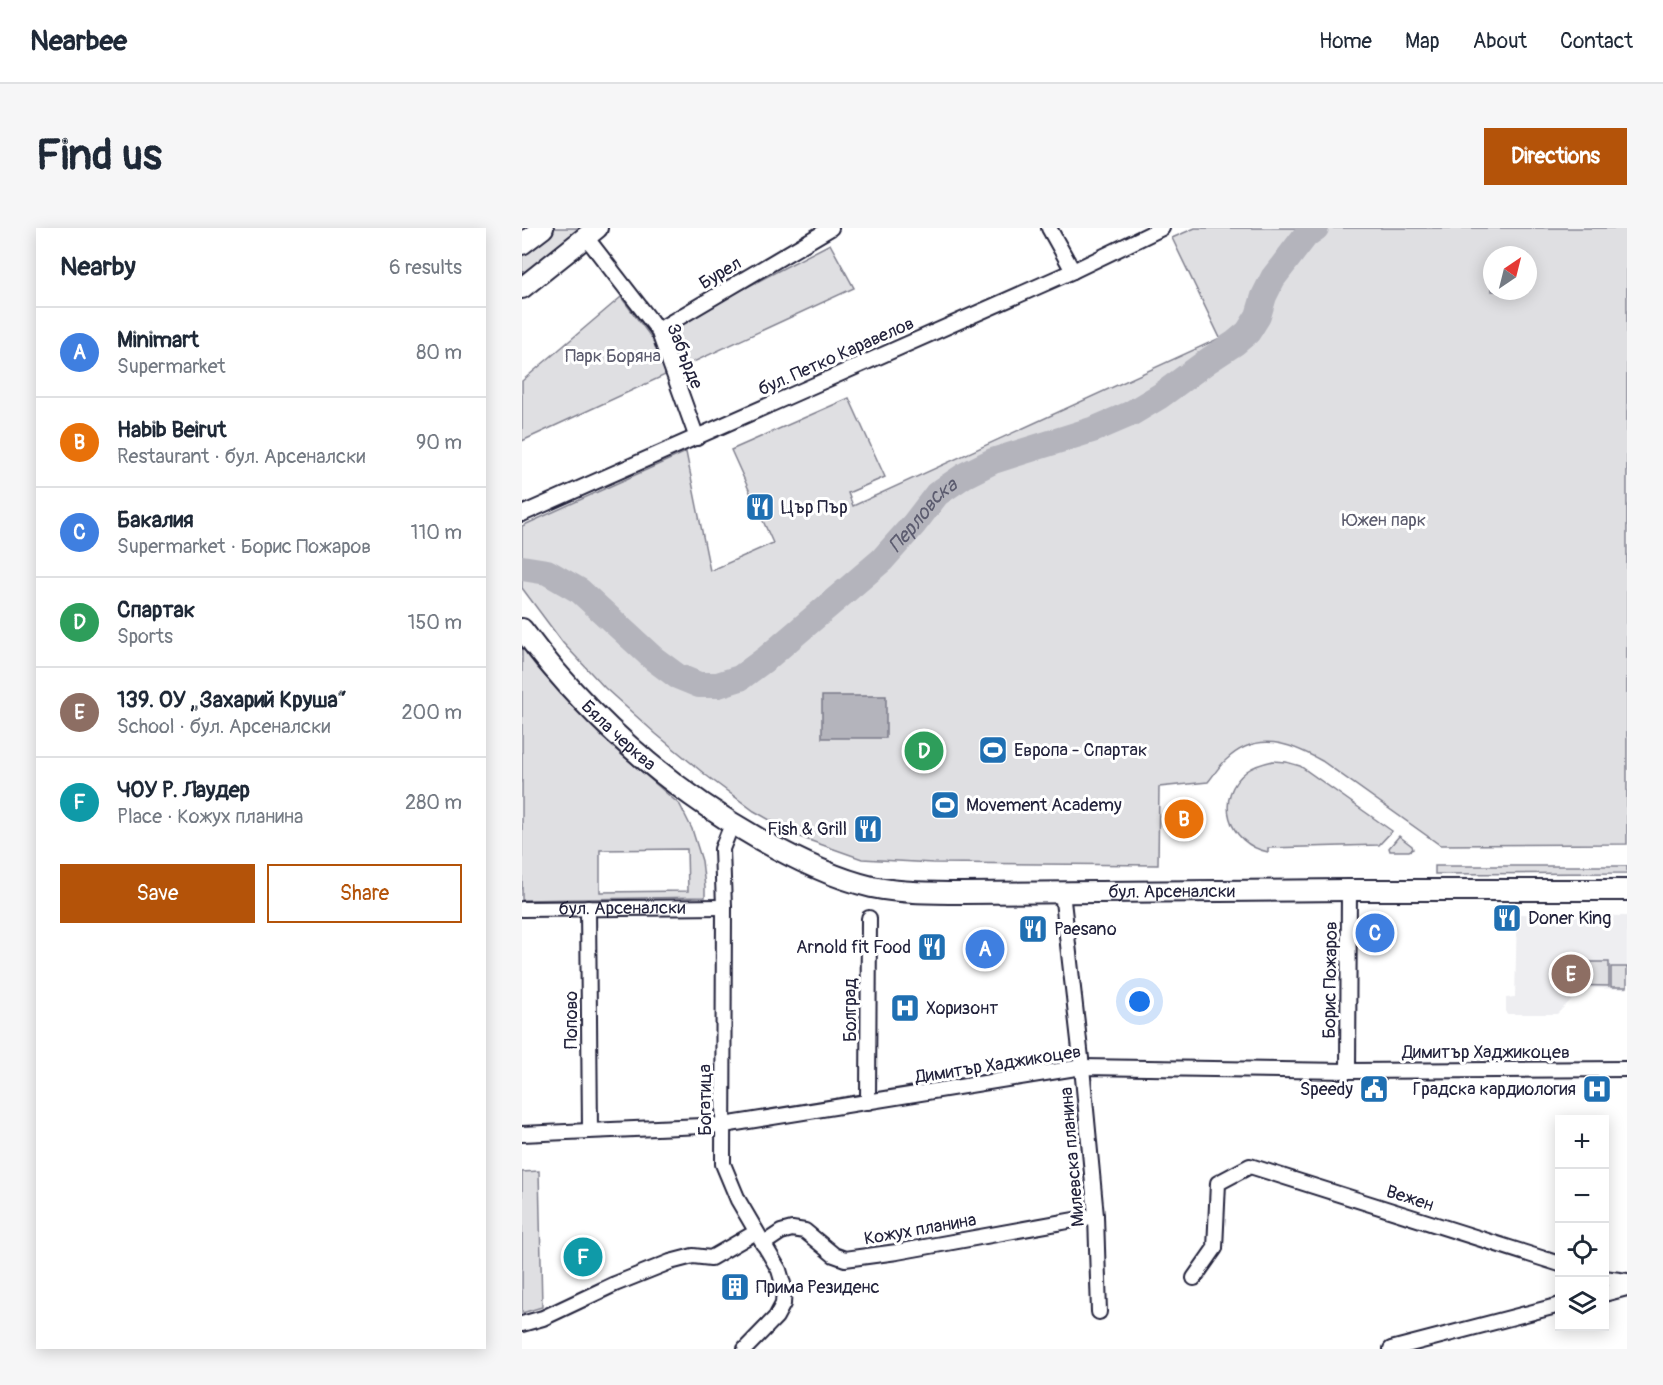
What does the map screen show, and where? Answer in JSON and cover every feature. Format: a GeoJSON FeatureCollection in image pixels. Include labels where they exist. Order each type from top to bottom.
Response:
{"type":"FeatureCollection","features":[{"type":"Feature","properties":{"kind":"street"},"geometry":{"type":"LineString","coordinates":[[522,244],[543,228]]}},
{"type":"Feature","properties":{"kind":"street","name":"Бурел"},"geometry":{"type":"LineString","coordinates":[[658,330],[831,228]]}},
{"type":"Feature","properties":{"kind":"street"},"geometry":{"type":"LineString","coordinates":[[1048,228],[1073,271]]}},
{"type":"Feature","properties":{"kind":"street","name":"бул. Петко Каравелов"},"geometry":{"type":"LineString","coordinates":[[522,514],[1073,271],[1162,228]]}},
{"type":"Feature","properties":{"kind":"street"},"geometry":{"type":"LineString","coordinates":[[522,288],[592,232]]}},
{"type":"Feature","properties":{"kind":"street","name":"Забърде"},"geometry":{"type":"LineString","coordinates":[[592,232],[658,330],[697,438]]}},
{"type":"Feature","properties":{"kind":"street","name":"Бяла черква"},"geometry":{"type":"LineString","coordinates":[[522,629],[544,659],[579,699],[634,752],[732,824]]}},
{"type":"Feature","properties":{"kind":"street","name":"бул. Арсеналски"},"geometry":{"type":"LineString","coordinates":[[732,824],[826,873],[873,887],[917,892],[1627,890]]}},
{"type":"Feature","properties":{"kind":"street","name":"Богатица"},"geometry":{"type":"LineString","coordinates":[[732,824],[722,849],[724,907],[723,1164],[738,1200],[779,1270],[784,1287],[783,1304],[776,1317],[745,1349]]}},
{"type":"Feature","properties":{"kind":"street","name":"Борис Пожаров"},"geometry":{"type":"LineString","coordinates":[[1348,1071],[1349,890]]}},
{"type":"Feature","properties":{"kind":"street","name":"Милевска планина"},"geometry":{"type":"LineString","coordinates":[[1062,892],[1096,1216],[1100,1312]]}},
{"type":"Feature","properties":{"kind":"street","name":"бул. Арсеналски"},"geometry":{"type":"LineString","coordinates":[[522,909],[724,907]]}},
{"type":"Feature","properties":{"kind":"street","name":"Попово"},"geometry":{"type":"LineString","coordinates":[[588,908],[590,1130]]}},
{"type":"Feature","properties":{"kind":"street","name":"Болград"},"geometry":{"type":"LineString","coordinates":[[868,1102],[869,918]]}},
{"type":"Feature","properties":{"kind":"street","name":"Димитър Хаджикоцев"},"geometry":{"type":"LineString","coordinates":[[522,1134],[724,1125],[1082,1067],[1348,1071],[1627,1069]]}},
{"type":"Feature","properties":{"kind":"street","name":"Вежен"},"geometry":{"type":"LineString","coordinates":[[1194,1278],[1215,1248],[1218,1184],[1250,1166],[1555,1262]]}},
{"type":"Feature","properties":{"kind":"street","name":"Кожух планина"},"geometry":{"type":"LineString","coordinates":[[522,1324],[543,1318],[615,1284],[670,1262],[693,1256],[711,1258],[760,1238],[792,1229],[805,1231],[834,1254],[845,1259],[897,1252],[1096,1216]]}},
{"type":"Feature","properties":{"kind":"street"},"geometry":{"type":"LineString","coordinates":[[1609,1279],[1627,1281]]}},
{"type":"Feature","properties":{"kind":"street"},"geometry":{"type":"LineString","coordinates":[[1609,1293],[1627,1288]]}},
{"type":"Feature","properties":{"kind":"street"},"geometry":{"type":"LineString","coordinates":[[1391,1349],[1555,1306]]}},
{"type":"Feature","properties":{"kind":"shaded area"},"geometry":{"type":"Polygon","coordinates":[[[822,696],[886,696],[886,738],[822,738],[822,696]]]}},
{"type":"Feature","properties":{"kind":"shaded area"},"geometry":{"type":"Polygon","coordinates":[[[1517,914],[1627,916],[1627,989],[1583,988],[1557,1014],[1506,1014],[1506,998],[1515,997],[1517,914]]]}},
{"type":"Feature","properties":{"kind":"green space"},"geometry":{"type":"Polygon","coordinates":[[[552,228],[589,228],[522,281],[522,251],[552,228]]]}},
{"type":"Feature","properties":{"kind":"green space","name":"Южен парк"},"geometry":{"type":"Polygon","coordinates":[[[1195,228],[1627,228],[1627,844],[1440,845],[1322,761],[1286,745],[1262,742],[1238,751],[1223,762],[1208,782],[1159,787],[1158,865],[933,863],[862,859],[800,837],[754,811],[707,776],[605,688],[563,643],[522,588],[522,526],[686,452],[710,571],[773,543],[731,450],[849,398],[885,477],[848,493],[853,506],[1220,338],[1172,238],[1195,228]]]}},
{"type":"Feature","properties":{"kind":"green space","name":"Парк Боряна"},"geometry":{"type":"Polygon","coordinates":[[[830,244],[854,288],[522,441],[522,381],[621,297],[651,337],[830,244]]]}},
{"type":"Feature","properties":{"kind":"green space"},"geometry":{"type":"Polygon","coordinates":[[[522,647],[536,666],[603,738],[680,805],[692,829],[702,861],[705,897],[522,900],[522,647]],[[687,849],[600,850],[600,892],[688,891],[687,849]]]}},
{"type":"Feature","properties":{"kind":"green space"},"geometry":{"type":"Polygon","coordinates":[[[1273,761],[1300,766],[1392,831],[1379,845],[1268,848],[1268,852],[1254,847],[1243,840],[1235,830],[1228,806],[1230,794],[1236,782],[1247,771],[1273,761]]]}},
{"type":"Feature","properties":{"kind":"green space"},"geometry":{"type":"Polygon","coordinates":[[[1399,836],[1413,849],[1390,851],[1389,848],[1399,836]]]}},
{"type":"Feature","properties":{"kind":"green space"},"geometry":{"type":"Polygon","coordinates":[[[1435,866],[1627,866],[1627,873],[1435,874],[1435,866]]]}},
{"type":"Feature","properties":{"kind":"green space"},"geometry":{"type":"Polygon","coordinates":[[[1566,962],[1609,962],[1609,986],[1566,985],[1566,962]]]}},
{"type":"Feature","properties":{"kind":"green space"},"geometry":{"type":"Polygon","coordinates":[[[1611,967],[1627,967],[1627,987],[1611,987],[1611,967]]]}},
{"type":"Feature","properties":{"kind":"green space"},"geometry":{"type":"Polygon","coordinates":[[[539,1171],[542,1307],[522,1313],[522,1172],[539,1171]]]}},
{"type":"Feature","properties":{"kind":"waterway","name":"Перловска"},"geometry":{"type":"LineString","coordinates":[[522,568],[547,572],[580,591],[654,659],[677,676],[699,685],[718,685],[740,678],[767,658],[882,560],[937,494],[965,475],[993,461],[1095,429],[1130,414],[1160,396],[1235,343],[1248,332],[1258,316],[1273,278],[1306,235],[1316,228]]}},
{"type":"Feature","properties":{"kind":"place","name":"Цър Пър"},"geometry":{"type":"Point","coordinates":[760,507]}},
{"type":"Feature","properties":{"kind":"place","name":"Европа - Спартак"},"geometry":{"type":"Point","coordinates":[993,750]}},
{"type":"Feature","properties":{"kind":"place","name":"Спартак"},"geometry":{"type":"Point","coordinates":[924,751]}},
{"type":"Feature","properties":{"kind":"place","name":"Movement Academy"},"geometry":{"type":"Point","coordinates":[945,805]}},
{"type":"Feature","properties":{"kind":"place","name":"Habib Beirut"},"geometry":{"type":"Point","coordinates":[1184,819]}},
{"type":"Feature","properties":{"kind":"place","name":"Fish & Grill"},"geometry":{"type":"Point","coordinates":[868,829]}},
{"type":"Feature","properties":{"kind":"place","name":"Doner King"},"geometry":{"type":"Point","coordinates":[1507,918]}},
{"type":"Feature","properties":{"kind":"place","name":"Paesano"},"geometry":{"type":"Point","coordinates":[1033,929]}},
{"type":"Feature","properties":{"kind":"place","name":"Бакалия"},"geometry":{"type":"Point","coordinates":[1375,933]}},
{"type":"Feature","properties":{"kind":"place","name":"Arnold fit Food"},"geometry":{"type":"Point","coordinates":[932,947]}},
{"type":"Feature","properties":{"kind":"place","name":"Minimart"},"geometry":{"type":"Point","coordinates":[985,949]}},
{"type":"Feature","properties":{"kind":"place","name":"139. ОУ „Захарий Круша“"},"geometry":{"type":"Point","coordinates":[1571,974]}},
{"type":"Feature","properties":{"kind":"place","name":"Хоризонт"},"geometry":{"type":"Point","coordinates":[905,1008]}},
{"type":"Feature","properties":{"kind":"place","name":"Speedy"},"geometry":{"type":"Point","coordinates":[1374,1089]}},
{"type":"Feature","properties":{"kind":"place","name":"Градска кардиология"},"geometry":{"type":"Point","coordinates":[1597,1089]}},
{"type":"Feature","properties":{"kind":"place","name":"ЧОУ Р. Лаудер"},"geometry":{"type":"Point","coordinates":[583,1257]}},
{"type":"Feature","properties":{"kind":"place","name":"Прима Резиденс"},"geometry":{"type":"Point","coordinates":[735,1287]}}]}
